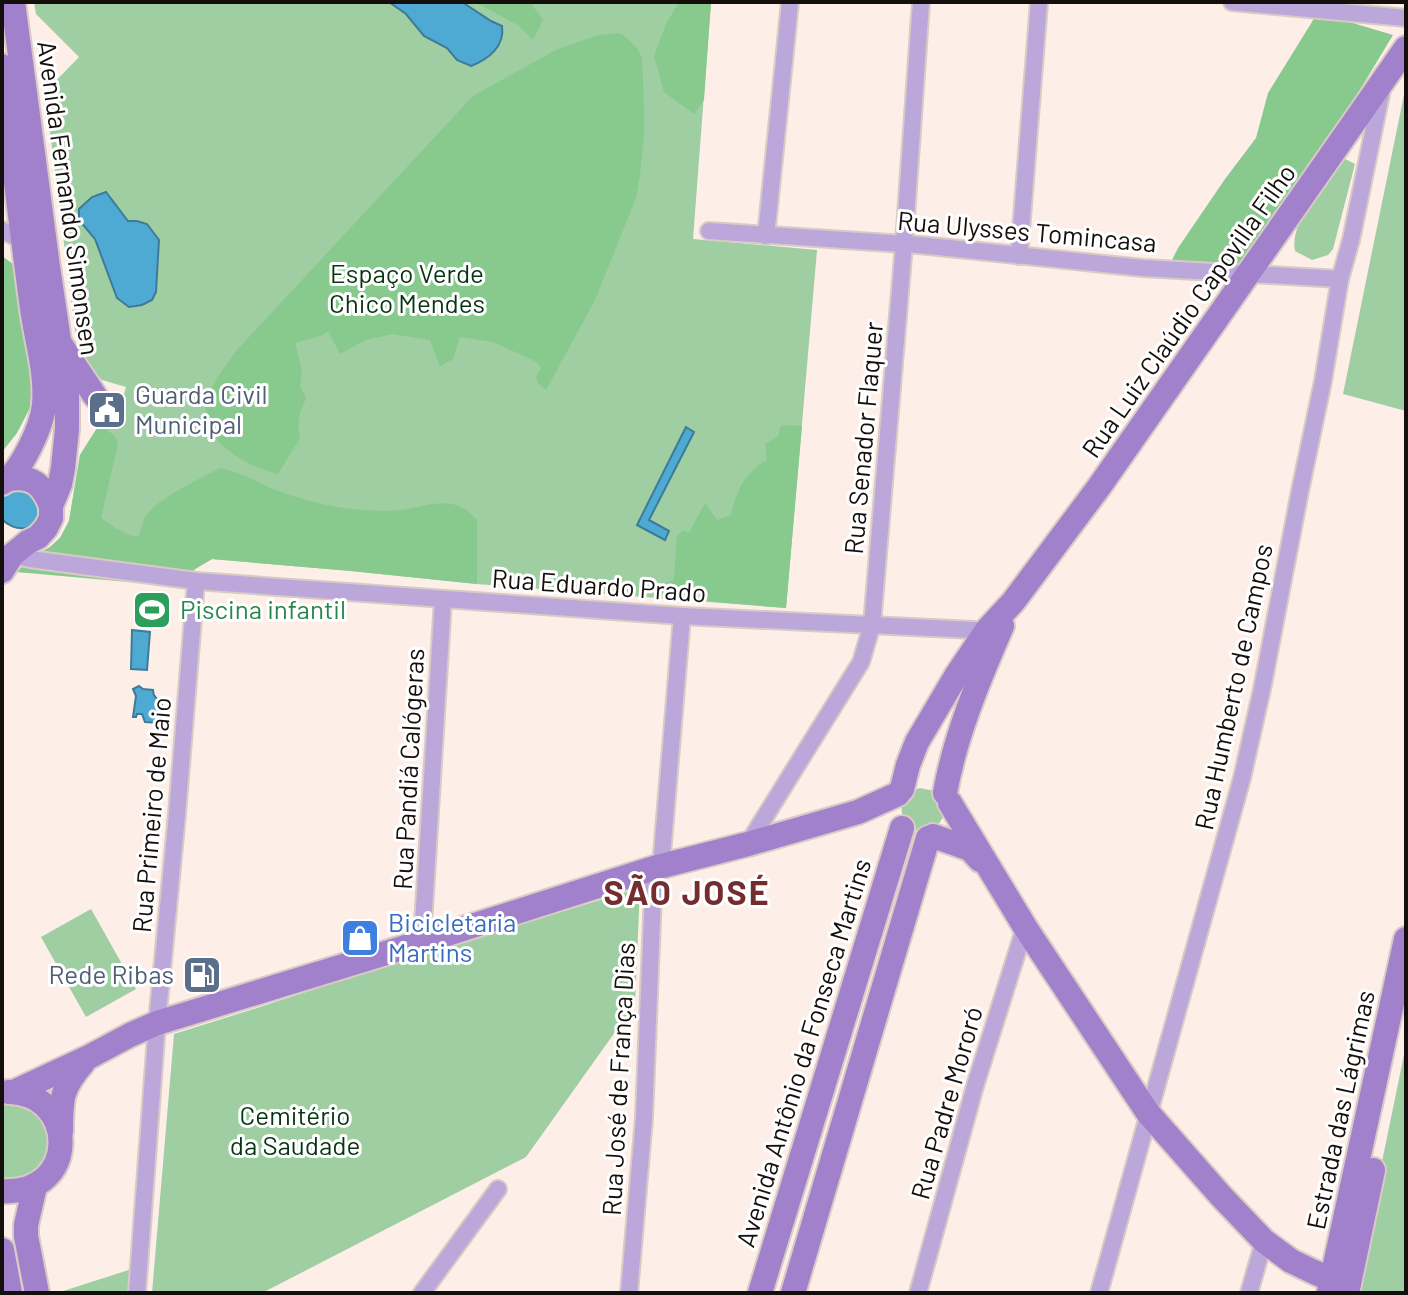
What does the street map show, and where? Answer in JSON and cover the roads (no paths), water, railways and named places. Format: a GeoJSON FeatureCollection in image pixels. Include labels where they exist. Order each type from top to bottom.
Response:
{"type":"FeatureCollection","features":[{"type":"Feature","properties":{"kind":"street","name":"Avenida Fernando Simonsen"},"geometry":{"type":"LineString","coordinates":[[11,551],[38,537],[51,518],[51,506],[63,468],[67,429],[67,394],[13,2]]}},
{"type":"Feature","properties":{"kind":"street"},"geometry":{"type":"LineString","coordinates":[[766,236],[790,2]]}},
{"type":"Feature","properties":{"kind":"street","name":"Rua Senador Flaquer"},"geometry":{"type":"LineString","coordinates":[[748,844],[861,662],[872,625],[921,2]]}},
{"type":"Feature","properties":{"kind":"street"},"geometry":{"type":"LineString","coordinates":[[1019,256],[1039,2]]}},
{"type":"Feature","properties":{"kind":"street"},"geometry":{"type":"LineString","coordinates":[[1232,2],[1406,18]]}},
{"type":"Feature","properties":{"kind":"street","name":"Rua Luiz Claúdio Capovilla Filho"},"geometry":{"type":"LineString","coordinates":[[900,791],[917,742],[968,680],[993,631],[1013,602],[1099,487],[1406,48]]}},
{"type":"Feature","properties":{"kind":"street","name":"Avenida Fernando Simonsen"},"geometry":{"type":"LineString","coordinates":[[2,66],[44,385],[38,431],[6,481]]}},
{"type":"Feature","properties":{"kind":"street","name":"Rua Humberto de Campos"},"geometry":{"type":"LineString","coordinates":[[1099,1293],[1242,778],[1323,381],[1340,279],[1383,83]]}},
{"type":"Feature","properties":{"kind":"street"},"geometry":{"type":"LineString","coordinates":[[2,230],[24,241]]}},
{"type":"Feature","properties":{"kind":"street","name":"Rua Ulysses Tomincasa"},"geometry":{"type":"LineString","coordinates":[[709,231],[904,244],[1143,268],[1340,279]]}},
{"type":"Feature","properties":{"kind":"street"},"geometry":{"type":"LineString","coordinates":[[59,343],[95,396]]}},
{"type":"Feature","properties":{"kind":"street"},"geometry":{"type":"LineString","coordinates":[[6,481],[20,478],[35,482],[46,493],[51,506]]}},
{"type":"Feature","properties":{"kind":"street","name":"Rua Eduardo Prado"},"geometry":{"type":"LineString","coordinates":[[11,551],[30,559],[196,581],[682,616],[993,631]]}},
{"type":"Feature","properties":{"kind":"street","name":"Rua Primeiro de Maio"},"geometry":{"type":"LineString","coordinates":[[137,1293],[196,581]]}},
{"type":"Feature","properties":{"kind":"street","name":"Rua Pandiá Calógeras"},"geometry":{"type":"LineString","coordinates":[[422,942],[443,599]]}},
{"type":"Feature","properties":{"kind":"street","name":"Rua José de França Dias"},"geometry":{"type":"LineString","coordinates":[[629,1293],[644,1118],[658,867],[682,616]]}},
{"type":"Feature","properties":{"kind":"street","name":"Rua Luiz Claúdio Capovilla Filho"},"geometry":{"type":"LineString","coordinates":[[948,798],[949,774],[968,680]]}},
{"type":"Feature","properties":{"kind":"street"},"geometry":{"type":"LineString","coordinates":[[6,1091],[87,1058],[157,1023],[658,867],[858,812],[914,783],[923,782],[934,784],[948,798],[1025,927],[1148,1113],[1264,1241],[1291,1261],[1339,1287]]}},
{"type":"Feature","properties":{"kind":"street"},"geometry":{"type":"LineString","coordinates":[[900,791],[894,809],[900,826]]}},
{"type":"Feature","properties":{"kind":"street"},"geometry":{"type":"LineString","coordinates":[[793,1293],[931,837],[942,831],[951,815],[948,798]]}},
{"type":"Feature","properties":{"kind":"street"},"geometry":{"type":"LineString","coordinates":[[858,812],[883,816],[917,838],[931,837],[970,849],[993,873]]}},
{"type":"Feature","properties":{"kind":"street","name":"Avenida Antônio da Fonseca Martins"},"geometry":{"type":"LineString","coordinates":[[760,1293],[900,826]]}},
{"type":"Feature","properties":{"kind":"street","name":"Rua Padre Mororó"},"geometry":{"type":"LineString","coordinates":[[918,1293],[975,1086],[1025,927]]}},
{"type":"Feature","properties":{"kind":"street","name":"Estrada das Lágrimas"},"geometry":{"type":"LineString","coordinates":[[1339,1287],[1405,947]]}},
{"type":"Feature","properties":{"kind":"street","name":"Estrada das Lágrimas"},"geometry":{"type":"LineString","coordinates":[[1339,1287],[1405,1027]]}},
{"type":"Feature","properties":{"kind":"street"},"geometry":{"type":"LineString","coordinates":[[2,1191],[20,1192],[35,1186],[48,1177],[57,1164],[66,1085],[87,1058]]}},
{"type":"Feature","properties":{"kind":"street"},"geometry":{"type":"LineString","coordinates":[[6,1091],[31,1096],[44,1105],[55,1118],[61,1133]]}},
{"type":"Feature","properties":{"kind":"street"},"geometry":{"type":"LineString","coordinates":[[35,1186],[26,1236],[37,1293]]}},
{"type":"Feature","properties":{"kind":"street"},"geometry":{"type":"LineString","coordinates":[[422,1293],[498,1189]]}},
{"type":"Feature","properties":{"kind":"street"},"geometry":{"type":"LineString","coordinates":[[1249,1293],[1264,1241]]}},
{"type":"Feature","properties":{"kind":"street"},"geometry":{"type":"LineString","coordinates":[[2,1250],[10,1293]]}},
{"type":"Feature","properties":{"kind":"water"},"geometry":{"type":"Polygon","coordinates":[[[389,2],[462,2],[502,26],[501,40],[490,56],[471,66],[457,60],[447,48],[424,36],[406,14],[389,2]]]}},
{"type":"Feature","properties":{"kind":"water"},"geometry":{"type":"Polygon","coordinates":[[[106,192],[128,221],[147,224],[159,240],[156,292],[152,300],[142,305],[129,307],[117,298],[95,239],[79,220],[79,209],[92,197],[106,192]]]}},
{"type":"Feature","properties":{"kind":"water"},"geometry":{"type":"Polygon","coordinates":[[[686,427],[694,432],[649,520],[669,531],[665,540],[637,525],[686,427]]]}},
{"type":"Feature","properties":{"kind":"water"},"geometry":{"type":"Polygon","coordinates":[[[19,488],[37,497],[40,510],[30,527],[18,528],[2,519],[2,497],[6,492],[19,488]]]}},
{"type":"Feature","properties":{"kind":"water"},"geometry":{"type":"Polygon","coordinates":[[[132,630],[150,632],[147,670],[131,669],[132,630]]]}},
{"type":"Feature","properties":{"kind":"water"},"geometry":{"type":"Polygon","coordinates":[[[139,686],[153,690],[162,701],[161,723],[145,722],[142,714],[133,717],[136,696],[133,689],[139,686]]]}},
{"type":"Feature","properties":{"kind":"place","name":"Guarda Civil Municipal"},"geometry":{"type":"Point","coordinates":[107,410]}},
{"type":"Feature","properties":{"kind":"place","name":"Piscina infantil"},"geometry":{"type":"Point","coordinates":[152,610]}},
{"type":"Feature","properties":{"kind":"place","name":"Bicicletaria Martins"},"geometry":{"type":"Point","coordinates":[360,938]}},
{"type":"Feature","properties":{"kind":"place","name":"Rede Ribas"},"geometry":{"type":"Point","coordinates":[202,975]}},
{"type":"Feature","properties":{"kind":"district","name":"SÃO JOSÉ"},"geometry":{"type":"Point","coordinates":[687,893]}},
{"type":"Feature","properties":{"kind":"park label","name":"Espaço Verde Chico Mendes"},"geometry":{"type":"Point","coordinates":[407,289]}},
{"type":"Feature","properties":{"kind":"park label","name":"Cemitério da Saudade"},"geometry":{"type":"Point","coordinates":[295,1131]}}]}
